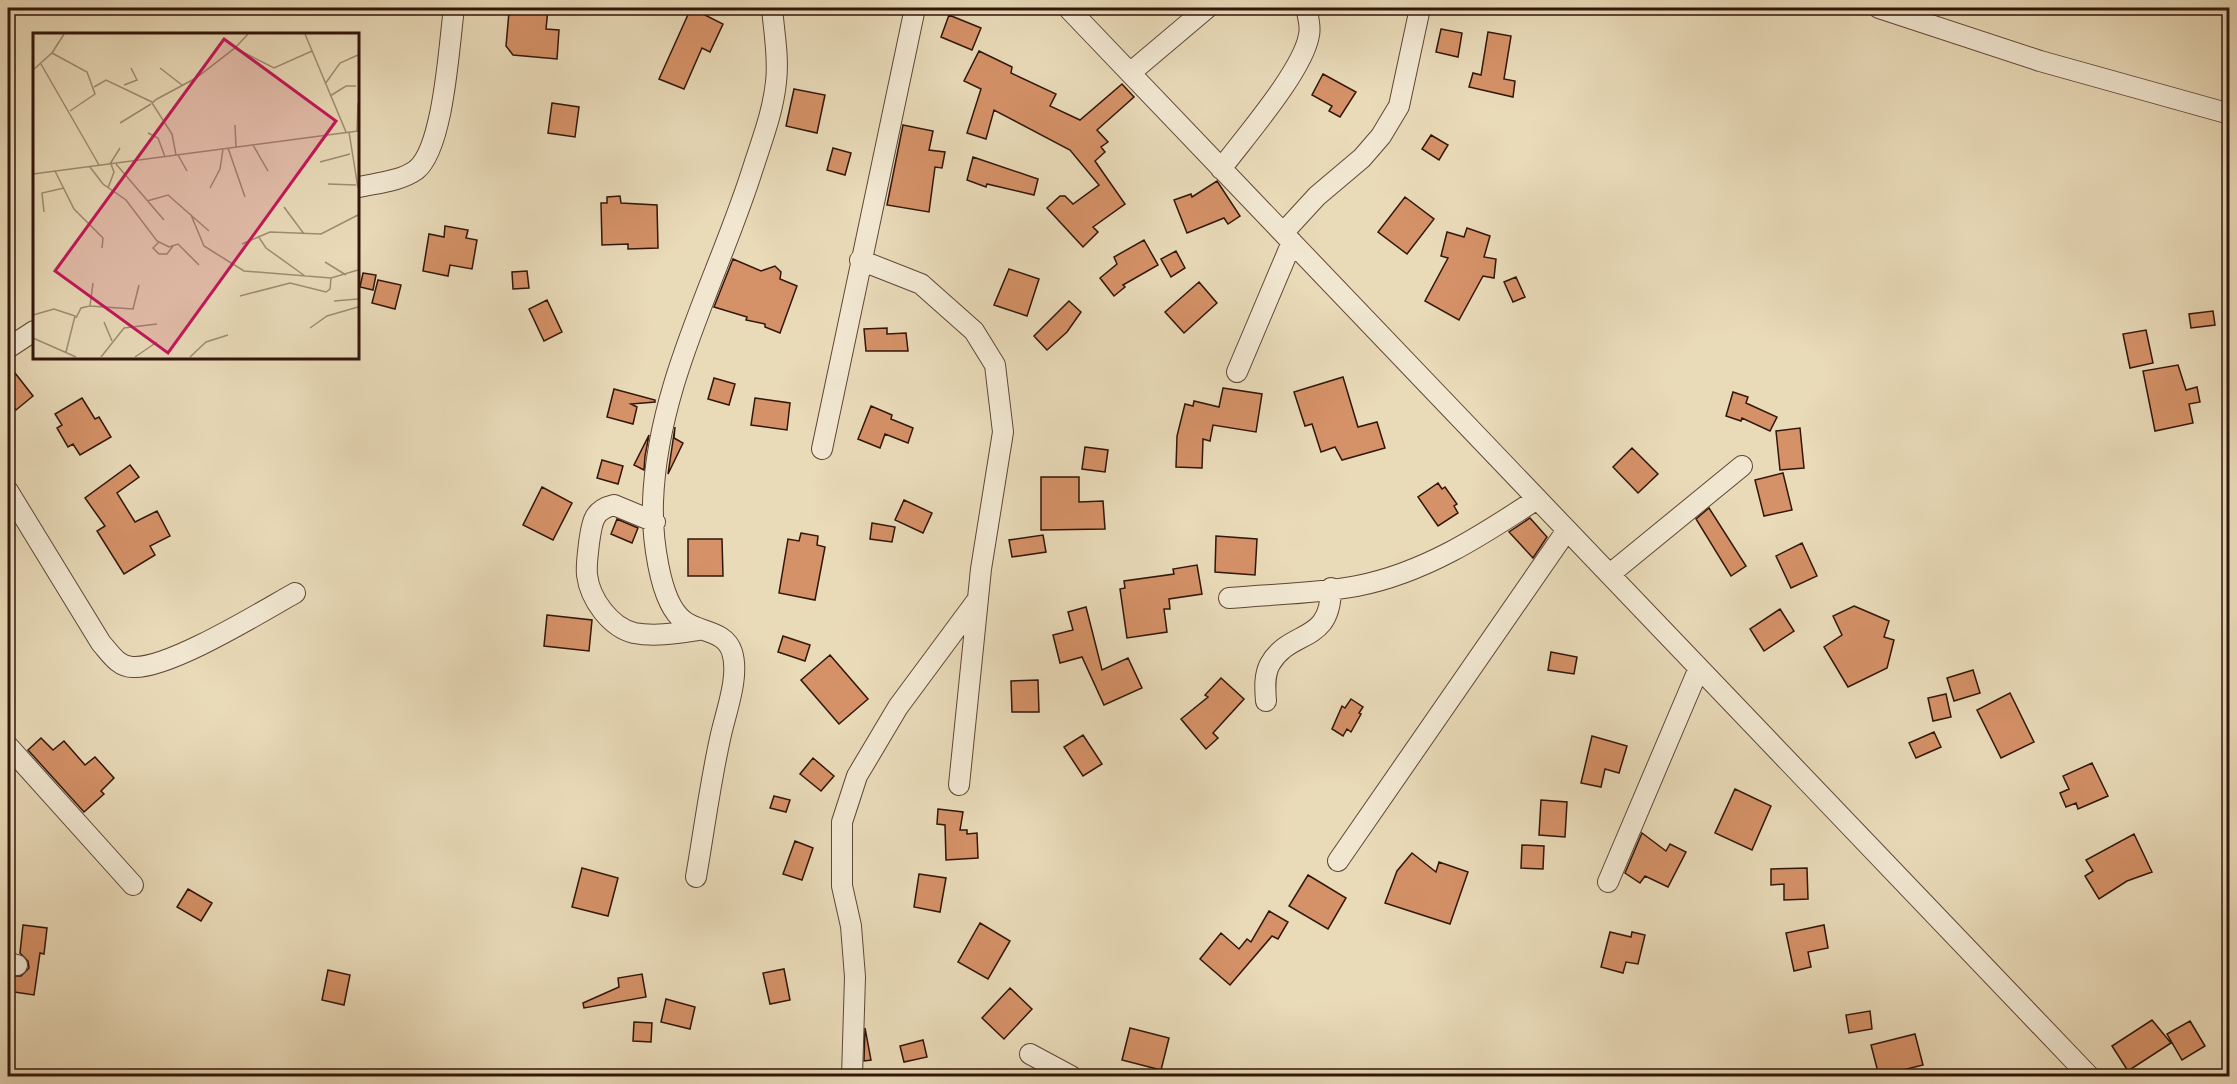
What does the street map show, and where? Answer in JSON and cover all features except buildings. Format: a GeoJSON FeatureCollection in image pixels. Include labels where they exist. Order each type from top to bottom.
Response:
{"type":"FeatureCollection","features":[{"type":"Feature","properties":{"kind":"street"},"geometry":{"type":"LineString","coordinates":[[359,187],[406,176],[416,170],[431,151],[437,129],[454,8]]}},
{"type":"Feature","properties":{"kind":"street"},"geometry":{"type":"LineString","coordinates":[[698,630],[670,608],[661,577],[653,503],[664,412],[745,194],[769,119],[776,81],[772,8]]}},
{"type":"Feature","properties":{"kind":"street"},"geometry":{"type":"LineString","coordinates":[[822,449],[860,260],[915,8]]}},
{"type":"Feature","properties":{"kind":"street"},"geometry":{"type":"LineString","coordinates":[[1068,8],[2089,1077]]}},
{"type":"Feature","properties":{"kind":"street"},"geometry":{"type":"LineString","coordinates":[[1130,73],[1207,8]]}},
{"type":"Feature","properties":{"kind":"street"},"geometry":{"type":"LineString","coordinates":[[1221,169],[1288,78],[1303,52],[1309,35],[1306,8]]}},
{"type":"Feature","properties":{"kind":"street"},"geometry":{"type":"LineString","coordinates":[[1237,372],[1287,238],[1317,196],[1362,158],[1381,136],[1399,106],[1420,8]]}},
{"type":"Feature","properties":{"kind":"street"},"geometry":{"type":"LineString","coordinates":[[1879,8],[2040,61],[2229,114]]}},
{"type":"Feature","properties":{"kind":"street"},"geometry":{"type":"LineString","coordinates":[[860,260],[921,284],[974,331],[995,365],[1002,401],[1003,432],[978,598],[959,785]]}},
{"type":"Feature","properties":{"kind":"street"},"geometry":{"type":"LineString","coordinates":[[8,348],[33,332]]}},
{"type":"Feature","properties":{"kind":"street"},"geometry":{"type":"LineString","coordinates":[[1610,574],[1742,466]]}},
{"type":"Feature","properties":{"kind":"street"},"geometry":{"type":"LineString","coordinates":[[8,491],[101,643],[118,663],[131,668],[153,665],[214,637],[295,593]]}},
{"type":"Feature","properties":{"kind":"street"},"geometry":{"type":"LineString","coordinates":[[1229,598],[1331,588],[1377,580],[1433,561],[1475,540],[1537,499]]}},
{"type":"Feature","properties":{"kind":"street"},"geometry":{"type":"LineString","coordinates":[[655,522],[614,505],[598,512],[593,518],[587,578],[603,613],[619,626],[633,633],[666,634],[698,630],[717,634],[728,640],[733,654],[732,696],[720,737],[696,877]]}},
{"type":"Feature","properties":{"kind":"street"},"geometry":{"type":"LineString","coordinates":[[1338,861],[1567,531]]}},
{"type":"Feature","properties":{"kind":"street"},"geometry":{"type":"LineString","coordinates":[[1266,701],[1265,680],[1269,666],[1277,655],[1322,624],[1329,614],[1331,588]]}},
{"type":"Feature","properties":{"kind":"street"},"geometry":{"type":"LineString","coordinates":[[852,1077],[855,977],[851,926],[842,886],[842,822],[857,776],[898,707],[978,598]]}},
{"type":"Feature","properties":{"kind":"street"},"geometry":{"type":"LineString","coordinates":[[1608,882],[1699,668]]}},
{"type":"Feature","properties":{"kind":"street"},"geometry":{"type":"LineString","coordinates":[[8,747],[133,885]]}},
{"type":"Feature","properties":{"kind":"street"},"geometry":{"type":"LineString","coordinates":[[1030,1054],[1071,1077]]}}]}
